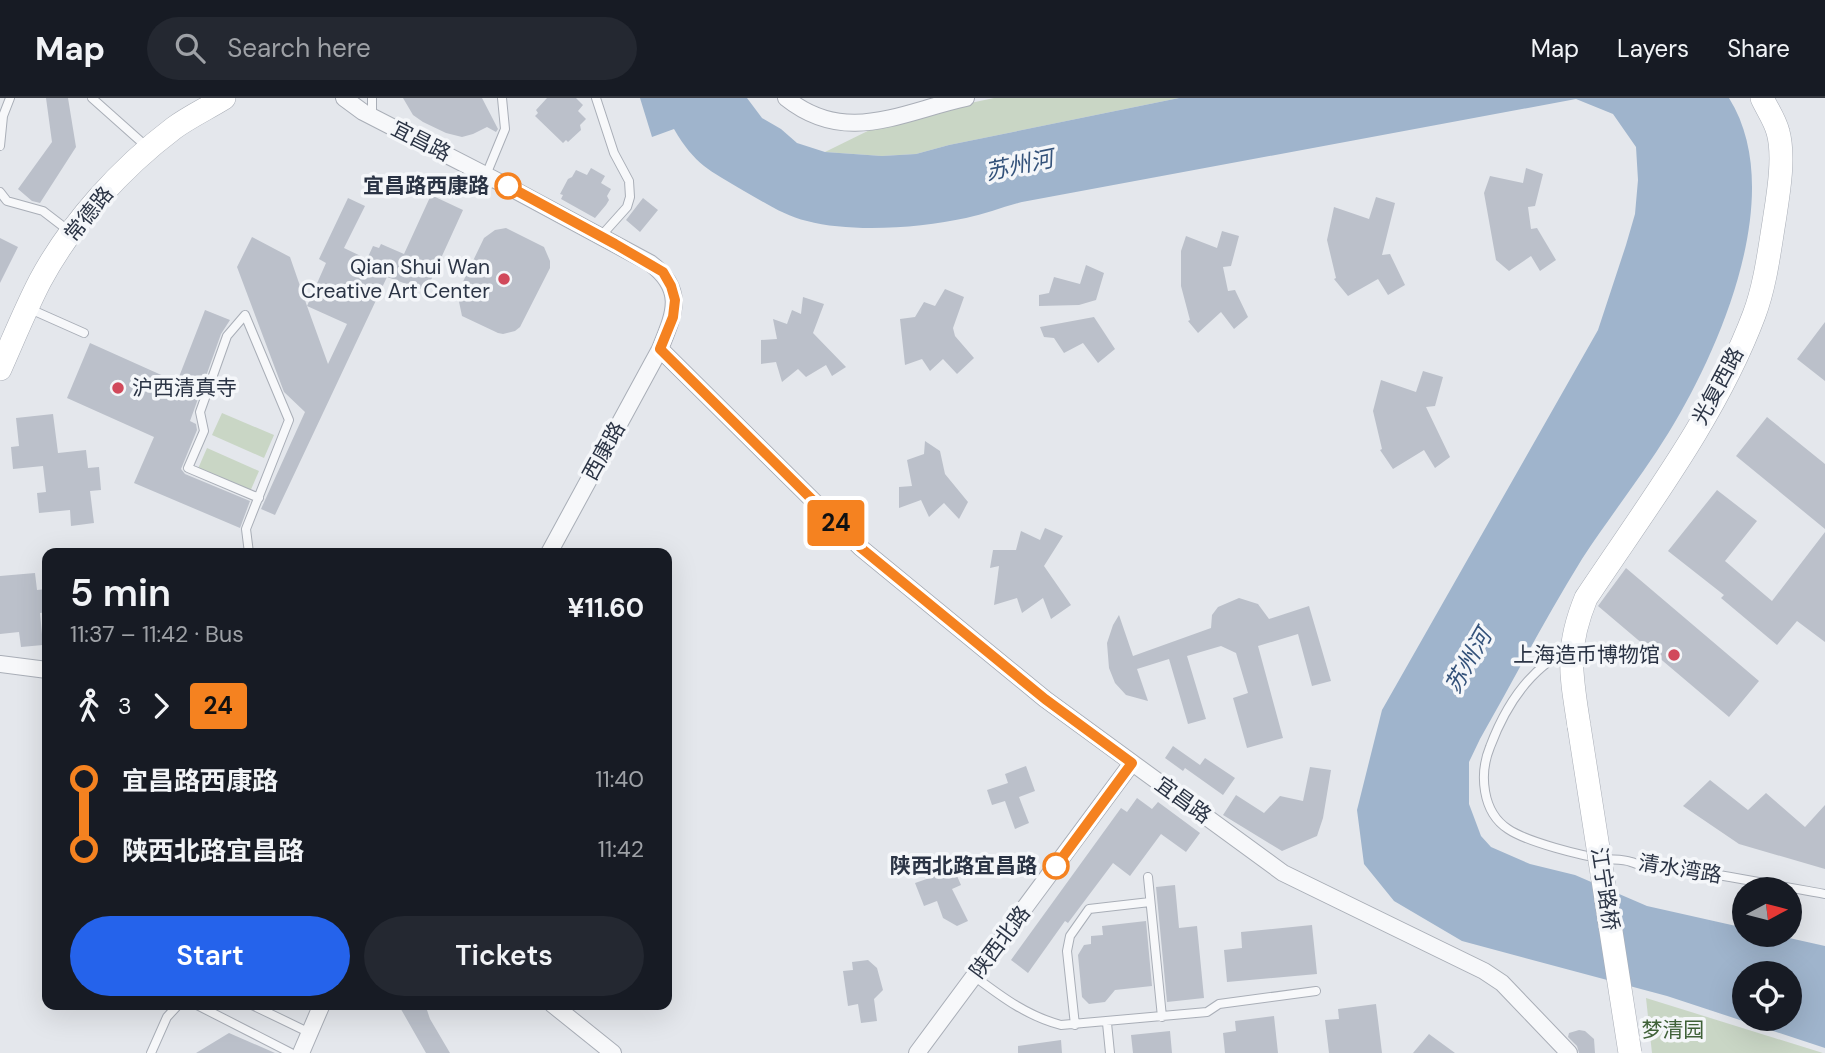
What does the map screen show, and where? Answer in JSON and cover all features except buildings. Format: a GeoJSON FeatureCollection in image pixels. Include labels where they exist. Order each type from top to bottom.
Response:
{"type":"FeatureCollection","features":[{"type":"Feature","properties":{"kind":"main road","name":"常德路"},"geometry":{"type":"LineString","coordinates":[[0,369],[40,281],[72,233],[124,171],[175,127],[225,98]]}},
{"type":"Feature","properties":{"kind":"main road","name":"光复西路"},"geometry":{"type":"LineString","coordinates":[[1579,726],[1572,680],[1571,649],[1576,621],[1586,598],[1678,458],[1724,382],[1755,314],[1771,240],[1780,168],[1778,132],[1762,98]]}},
{"type":"Feature","properties":{"kind":"main road","name":"江宁路桥"},"geometry":{"type":"LineString","coordinates":[[1579,726],[1630,1053]]}},
{"type":"Feature","properties":{"kind":"street","name":"宜昌路"},"geometry":{"type":"LineString","coordinates":[[344,98],[372,116],[601,236],[663,272],[675,300],[673,317],[660,349],[861,548],[1045,699],[1283,873],[1484,971],[1502,983],[1569,1053]]}},
{"type":"Feature","properties":{"kind":"street"},"geometry":{"type":"LineString","coordinates":[[786,98],[817,117],[843,124],[864,124],[966,98]]}},
{"type":"Feature","properties":{"kind":"street","name":"西康路"},"geometry":{"type":"LineString","coordinates":[[552,548],[660,349]]}},
{"type":"Feature","properties":{"kind":"street"},"geometry":{"type":"LineString","coordinates":[[0,664],[42,669]]}},
{"type":"Feature","properties":{"kind":"street","name":"陕西北路"},"geometry":{"type":"LineString","coordinates":[[917,1053],[1132,763]]}},
{"type":"Feature","properties":{"kind":"street"},"geometry":{"type":"LineString","coordinates":[[301,1053],[320,1010]]}},
{"type":"Feature","properties":{"kind":"street"},"geometry":{"type":"LineString","coordinates":[[559,1010],[613,1053]]}},
{"type":"Feature","properties":{"kind":"lane"},"geometry":{"type":"LineString","coordinates":[[0,146],[3,116],[10,98]]}},
{"type":"Feature","properties":{"kind":"lane"},"geometry":{"type":"LineString","coordinates":[[92,98],[149,149]]}},
{"type":"Feature","properties":{"kind":"lane"},"geometry":{"type":"LineString","coordinates":[[372,98],[372,116]]}},
{"type":"Feature","properties":{"kind":"lane"},"geometry":{"type":"LineString","coordinates":[[486,175],[505,130],[502,98]]}},
{"type":"Feature","properties":{"kind":"lane"},"geometry":{"type":"LineString","coordinates":[[596,98],[614,153],[629,181],[630,197],[627,207],[601,236]]}},
{"type":"Feature","properties":{"kind":"lane"},"geometry":{"type":"LineString","coordinates":[[0,192],[7,201],[43,211],[72,233]]}},
{"type":"Feature","properties":{"kind":"lane"},"geometry":{"type":"LineString","coordinates":[[28,307],[84,334]]}},
{"type":"Feature","properties":{"kind":"lane"},"geometry":{"type":"LineString","coordinates":[[248,548],[246,529],[259,498],[289,420],[245,315],[227,336],[200,412],[204,431],[187,468],[259,498]]}},
{"type":"Feature","properties":{"kind":"lane","name":"清水湾路"},"geometry":{"type":"LineString","coordinates":[[1571,649],[1539,667],[1525,682],[1488,750],[1484,786],[1488,804],[1507,829],[1537,841],[1602,859],[1631,862],[1647,868],[1690,870],[1825,894]]}},
{"type":"Feature","properties":{"kind":"lane"},"geometry":{"type":"LineString","coordinates":[[1148,877],[1162,1017]]}},
{"type":"Feature","properties":{"kind":"lane"},"geometry":{"type":"LineString","coordinates":[[1075,1025],[1067,951],[1074,929],[1089,909],[1150,902]]}},
{"type":"Feature","properties":{"kind":"lane"},"geometry":{"type":"LineString","coordinates":[[974,976],[1018,1009],[1041,1020],[1062,1025],[1207,1012],[1219,1004],[1316,991]]}},
{"type":"Feature","properties":{"kind":"lane"},"geometry":{"type":"LineString","coordinates":[[151,1053],[167,1017],[173,1010]]}},
{"type":"Feature","properties":{"kind":"lane"},"geometry":{"type":"LineString","coordinates":[[207,1010],[291,1053]]}},
{"type":"Feature","properties":{"kind":"lane"},"geometry":{"type":"LineString","coordinates":[[262,1010],[310,1033]]}},
{"type":"Feature","properties":{"kind":"lane"},"geometry":{"type":"LineString","coordinates":[[1107,1023],[1110,1053]]}},
{"type":"Feature","properties":{"kind":"green space"},"geometry":{"type":"Polygon","coordinates":[[[994,98],[1179,98],[916,154],[882,156],[825,152],[890,120],[994,98]]]}},
{"type":"Feature","properties":{"kind":"green space"},"geometry":{"type":"Polygon","coordinates":[[[222,413],[274,435],[264,458],[212,435],[222,413]]]}},
{"type":"Feature","properties":{"kind":"green space"},"geometry":{"type":"Polygon","coordinates":[[[207,448],[259,471],[249,494],[197,471],[207,448]]]}},
{"type":"Feature","properties":{"kind":"green space","name":"梦清园"},"geometry":{"type":"Polygon","coordinates":[[[1646,998],[1732,1025],[1732,1031],[1752,1031],[1823,1053],[1652,1053],[1646,998]]]}},
{"type":"Feature","properties":{"kind":"water","name":"苏州河"},"geometry":{"type":"Polygon","coordinates":[[[640,98],[747,98],[762,118],[797,143],[825,152],[882,156],[916,154],[1179,98],[1729,98],[1745,136],[1752,178],[1750,223],[1741,268],[1726,314],[1709,357],[1669,432],[1582,559],[1480,739],[1469,762],[1469,804],[1481,836],[1491,847],[1530,864],[1575,875],[1647,906],[1732,925],[1732,947],[1802,947],[1802,941],[1825,946],[1825,1048],[1773,1031],[1802,1031],[1802,961],[1732,961],[1732,1017],[1667,996],[1462,941],[1394,901],[1364,864],[1357,810],[1382,710],[1598,330],[1635,214],[1638,180],[1636,147],[1613,114],[1576,99],[1022,202],[948,221],[886,228],[825,225],[790,216],[704,166],[689,151],[674,129],[652,137],[640,98]]]}},
{"type":"Feature","properties":{"kind":"bus line","name":"24"},"geometry":{"type":"LineString","coordinates":[[508,186],[663,272],[675,300],[673,317],[660,349],[861,548],[1045,699],[1132,763],[1056,866]]}},
{"type":"Feature","properties":{"kind":"place","name":"宜昌路西康路"},"geometry":{"type":"Point","coordinates":[508,186]}},
{"type":"Feature","properties":{"kind":"place","name":"Qian Shui Wan Creative Art Center"},"geometry":{"type":"Point","coordinates":[504,279]}},
{"type":"Feature","properties":{"kind":"place","name":"沪西清真寺"},"geometry":{"type":"Point","coordinates":[118,388]}},
{"type":"Feature","properties":{"kind":"place","name":"上海造币博物馆"},"geometry":{"type":"Point","coordinates":[1674,655]}},
{"type":"Feature","properties":{"kind":"place","name":"陕西北路宜昌路"},"geometry":{"type":"Point","coordinates":[1056,866]}}]}
